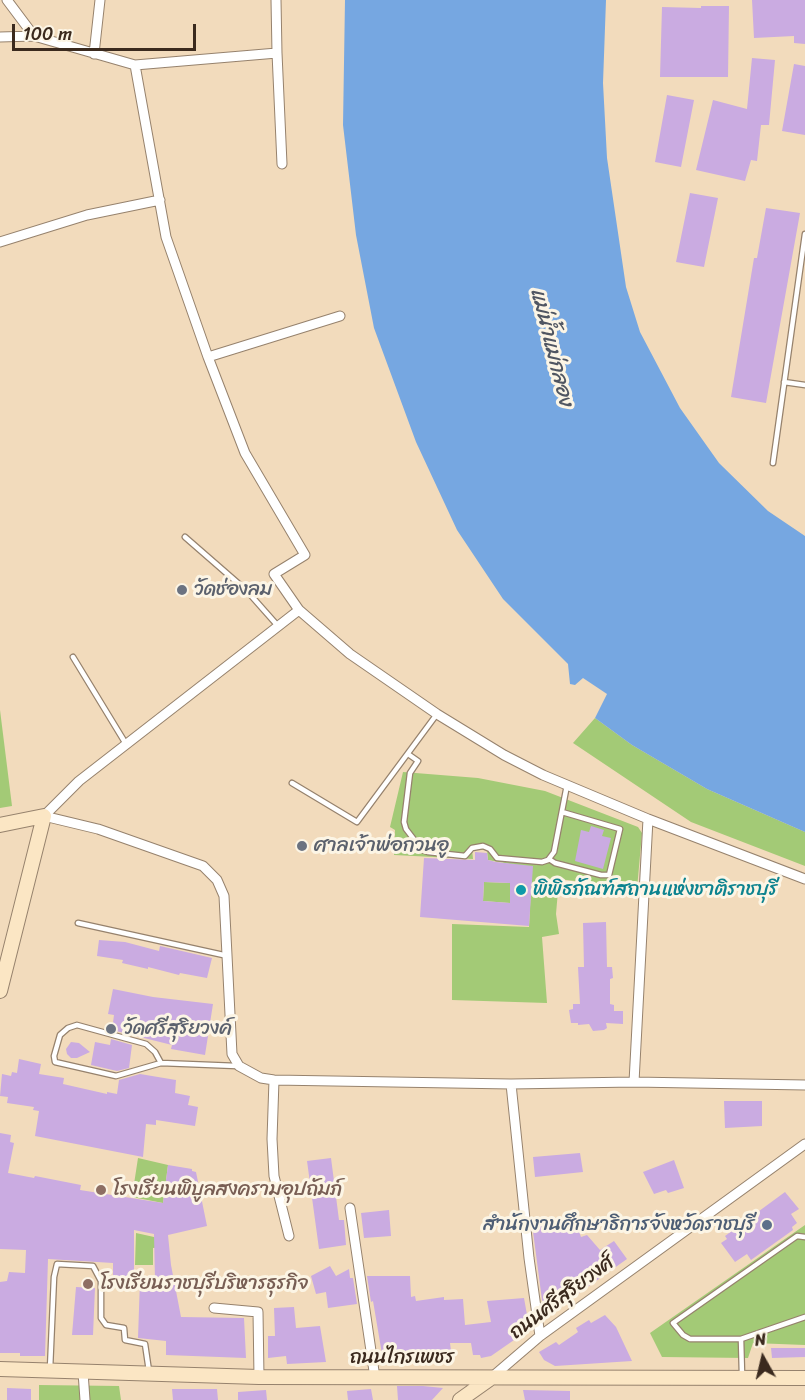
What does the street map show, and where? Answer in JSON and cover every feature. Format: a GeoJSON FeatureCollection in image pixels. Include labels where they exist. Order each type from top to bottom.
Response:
{"type":"FeatureCollection","features":[{"type":"Feature","properties":{"kind":"street"},"geometry":{"type":"LineString","coordinates":[[7,0],[34,36]]}},
{"type":"Feature","properties":{"kind":"street"},"geometry":{"type":"LineString","coordinates":[[94,54],[100,0]]}},
{"type":"Feature","properties":{"kind":"street"},"geometry":{"type":"LineString","coordinates":[[276,0],[282,164]]}},
{"type":"Feature","properties":{"kind":"street"},"geometry":{"type":"LineString","coordinates":[[0,37],[34,36],[135,65],[277,53]]}},
{"type":"Feature","properties":{"kind":"street"},"geometry":{"type":"LineString","coordinates":[[135,65],[166,237],[245,453],[305,555],[273,574],[299,610],[350,654],[437,714],[504,755],[567,785],[648,819],[805,879]]}},
{"type":"Feature","properties":{"kind":"street"},"geometry":{"type":"LineString","coordinates":[[0,242],[87,215],[160,200]]}},
{"type":"Feature","properties":{"kind":"street"},"geometry":{"type":"LineString","coordinates":[[208,357],[340,316]]}},
{"type":"Feature","properties":{"kind":"street"},"geometry":{"type":"LineString","coordinates":[[0,991],[44,816],[79,781],[299,610]]}},
{"type":"Feature","properties":{"kind":"street"},"geometry":{"type":"LineString","coordinates":[[0,825],[44,816],[98,829],[203,866],[218,880],[224,896],[232,1054],[239,1066],[261,1078],[274,1080],[805,1085]]}},
{"type":"Feature","properties":{"kind":"street"},"geometry":{"type":"LineString","coordinates":[[634,1082],[648,819]]}},
{"type":"Feature","properties":{"kind":"street"},"geometry":{"type":"LineString","coordinates":[[274,1080],[272,1139],[274,1176],[289,1236]]}},
{"type":"Feature","properties":{"kind":"street"},"geometry":{"type":"LineString","coordinates":[[511,1083],[529,1258],[540,1336]]}},
{"type":"Feature","properties":{"kind":"street","name":"ถนนศรีสุริยวงศ์"},"geometry":{"type":"LineString","coordinates":[[460,1400],[491,1378],[540,1336],[805,1144]]}},
{"type":"Feature","properties":{"kind":"street"},"geometry":{"type":"LineString","coordinates":[[350,1208],[375,1377]]}},
{"type":"Feature","properties":{"kind":"street"},"geometry":{"type":"LineString","coordinates":[[214,1308],[258,1312],[259,1377]]}},
{"type":"Feature","properties":{"kind":"street","name":"ถนนไกรเพชร"},"geometry":{"type":"LineString","coordinates":[[0,1370],[259,1377],[805,1378]]}},
{"type":"Feature","properties":{"kind":"street"},"geometry":{"type":"LineString","coordinates":[[83,1372],[84,1400]]}},
{"type":"Feature","properties":{"kind":"lane"},"geometry":{"type":"LineString","coordinates":[[773,463],[805,234]]}},
{"type":"Feature","properties":{"kind":"lane"},"geometry":{"type":"LineString","coordinates":[[784,382],[805,385]]}},
{"type":"Feature","properties":{"kind":"lane"},"geometry":{"type":"LineString","coordinates":[[185,537],[247,591],[278,626]]}},
{"type":"Feature","properties":{"kind":"lane"},"geometry":{"type":"LineString","coordinates":[[73,657],[126,744]]}},
{"type":"Feature","properties":{"kind":"lane"},"geometry":{"type":"LineString","coordinates":[[292,783],[357,822],[437,714]]}},
{"type":"Feature","properties":{"kind":"lane"},"geometry":{"type":"LineString","coordinates":[[408,754],[418,761],[410,772],[404,822],[406,829],[422,850],[428,852],[465,856],[472,848],[483,846],[490,849],[497,858],[542,862],[554,852],[567,785]]}},
{"type":"Feature","properties":{"kind":"lane"},"geometry":{"type":"LineString","coordinates":[[549,858],[555,863],[609,875],[620,829],[562,812]]}},
{"type":"Feature","properties":{"kind":"lane"},"geometry":{"type":"LineString","coordinates":[[78,923],[228,956]]}},
{"type":"Feature","properties":{"kind":"lane"},"geometry":{"type":"LineString","coordinates":[[161,1063],[155,1052],[146,1044],[77,1025],[60,1035],[54,1056],[55,1062],[116,1076],[126,1075],[161,1063],[239,1066]]}},
{"type":"Feature","properties":{"kind":"lane"},"geometry":{"type":"LineString","coordinates":[[805,1237],[797,1236],[673,1323],[683,1335],[690,1339],[741,1339],[805,1317]]}},
{"type":"Feature","properties":{"kind":"lane"},"geometry":{"type":"LineString","coordinates":[[49,1371],[54,1276],[57,1264],[93,1266],[101,1281],[101,1318],[106,1325],[124,1328],[125,1340],[145,1344],[149,1373]]}},
{"type":"Feature","properties":{"kind":"lane"},"geometry":{"type":"LineString","coordinates":[[741,1339],[742,1378]]}},
{"type":"Feature","properties":{"kind":"green space"},"geometry":{"type":"Polygon","coordinates":[[[0,710],[12,806],[0,808],[0,710]]]}},
{"type":"Feature","properties":{"kind":"green space"},"geometry":{"type":"Polygon","coordinates":[[[595,718],[632,745],[707,789],[805,832],[805,866],[691,822],[573,743],[595,718]]]}},
{"type":"Feature","properties":{"kind":"green space"},"geometry":{"type":"Polygon","coordinates":[[[403,772],[478,778],[545,791],[638,827],[642,833],[637,889],[559,879],[556,914],[559,934],[542,937],[547,1003],[452,1000],[452,924],[529,927],[532,868],[488,860],[487,850],[472,849],[473,859],[394,855],[395,830],[390,827],[403,772]]]}},
{"type":"Feature","properties":{"kind":"green space"},"geometry":{"type":"Polygon","coordinates":[[[484,882],[510,883],[510,903],[483,901],[484,882]]]}},
{"type":"Feature","properties":{"kind":"green space"},"geometry":{"type":"Polygon","coordinates":[[[138,1158],[168,1165],[163,1203],[132,1197],[138,1158]]]}},
{"type":"Feature","properties":{"kind":"green space"},"geometry":{"type":"Polygon","coordinates":[[[805,1225],[805,1345],[753,1343],[748,1358],[662,1357],[650,1333],[805,1225]]]}},
{"type":"Feature","properties":{"kind":"green space"},"geometry":{"type":"Polygon","coordinates":[[[136,1233],[163,1239],[162,1247],[153,1248],[153,1265],[135,1265],[136,1233]]]}},
{"type":"Feature","properties":{"kind":"green space"},"geometry":{"type":"Polygon","coordinates":[[[39,1385],[119,1386],[121,1400],[39,1400],[39,1385]]]}},
{"type":"Feature","properties":{"kind":"water","name":"แม่น้ำแม่กลอง"},"geometry":{"type":"Polygon","coordinates":[[[345,0],[606,0],[603,83],[607,158],[626,287],[640,332],[680,408],[719,463],[768,511],[805,536],[805,832],[707,789],[632,745],[595,718],[607,694],[583,678],[575,685],[570,684],[568,664],[503,599],[457,530],[416,442],[374,328],[356,235],[343,125],[345,0]]]}},
{"type":"Feature","properties":{"kind":"building"},"geometry":{"type":"Polygon","coordinates":[[[752,0],[805,0],[805,44],[794,43],[794,36],[754,38],[752,0]]]}},
{"type":"Feature","properties":{"kind":"building"},"geometry":{"type":"Polygon","coordinates":[[[701,6],[729,6],[728,77],[660,77],[662,7],[701,8],[701,6]]]}},
{"type":"Feature","properties":{"kind":"building"},"geometry":{"type":"Polygon","coordinates":[[[752,58],[775,60],[769,125],[761,125],[757,161],[751,160],[745,181],[696,170],[713,100],[747,109],[752,58]]]}},
{"type":"Feature","properties":{"kind":"building"},"geometry":{"type":"Polygon","coordinates":[[[794,64],[805,66],[805,135],[782,131],[794,64]]]}},
{"type":"Feature","properties":{"kind":"building"},"geometry":{"type":"Polygon","coordinates":[[[667,95],[694,100],[681,167],[655,162],[667,95]]]}},
{"type":"Feature","properties":{"kind":"building"},"geometry":{"type":"Polygon","coordinates":[[[690,193],[718,198],[704,267],[676,262],[690,193]]]}},
{"type":"Feature","properties":{"kind":"building"},"geometry":{"type":"Polygon","coordinates":[[[766,208],[800,213],[766,403],[731,397],[754,258],[757,258],[766,208]]]}},
{"type":"Feature","properties":{"kind":"building"},"geometry":{"type":"Polygon","coordinates":[[[591,826],[604,830],[602,836],[611,838],[603,869],[575,861],[581,830],[589,832],[591,826]]]}},
{"type":"Feature","properties":{"kind":"building","name":"พิพิธภัณฑ์สถานแห่งชาติราชบุรี"},"geometry":{"type":"Polygon","coordinates":[[[475,852],[487,853],[488,860],[533,866],[529,926],[420,917],[424,858],[475,860],[475,852]],[[484,882],[483,901],[510,903],[510,883],[484,882]]]}},
{"type":"Feature","properties":{"kind":"building"},"geometry":{"type":"Polygon","coordinates":[[[606,922],[607,967],[612,967],[613,978],[610,979],[610,1004],[614,1005],[614,1011],[623,1011],[623,1024],[606,1023],[607,1028],[604,1030],[593,1031],[589,1024],[571,1023],[569,1010],[573,1009],[573,1004],[580,1004],[578,967],[584,967],[583,923],[606,922]]]}},
{"type":"Feature","properties":{"kind":"building"},"geometry":{"type":"Polygon","coordinates":[[[99,940],[125,942],[159,951],[160,946],[212,958],[207,978],[180,973],[179,975],[148,967],[148,969],[122,963],[123,960],[97,956],[99,940]]]}},
{"type":"Feature","properties":{"kind":"building"},"geometry":{"type":"Polygon","coordinates":[[[113,989],[153,997],[213,1004],[205,1055],[171,1049],[172,1045],[112,1030],[114,1015],[108,1014],[113,989]]]}},
{"type":"Feature","properties":{"kind":"building"},"geometry":{"type":"Polygon","coordinates":[[[111,1039],[132,1045],[129,1068],[117,1071],[91,1065],[95,1042],[110,1045],[111,1039]]]}},
{"type":"Feature","properties":{"kind":"building"},"geometry":{"type":"Polygon","coordinates":[[[71,1042],[79,1043],[90,1052],[77,1058],[71,1058],[66,1049],[71,1042]]]}},
{"type":"Feature","properties":{"kind":"building"},"geometry":{"type":"Polygon","coordinates":[[[19,1059],[41,1064],[39,1074],[64,1078],[63,1084],[107,1094],[107,1092],[117,1094],[119,1080],[140,1074],[176,1080],[175,1093],[190,1096],[188,1105],[198,1107],[195,1126],[156,1120],[156,1125],[146,1124],[143,1157],[35,1136],[39,1111],[33,1110],[34,1107],[7,1103],[8,1097],[0,1096],[2,1074],[11,1076],[12,1072],[17,1073],[19,1059]]]}},
{"type":"Feature","properties":{"kind":"building"},"geometry":{"type":"Polygon","coordinates":[[[724,1101],[762,1101],[762,1126],[725,1128],[724,1101]]]}},
{"type":"Feature","properties":{"kind":"building"},"geometry":{"type":"Polygon","coordinates":[[[0,1133],[11,1135],[10,1142],[14,1143],[8,1173],[81,1185],[80,1190],[163,1203],[168,1165],[192,1169],[196,1172],[207,1226],[168,1235],[181,1317],[244,1318],[246,1358],[166,1355],[166,1341],[138,1338],[140,1280],[155,1280],[154,1234],[134,1230],[134,1277],[113,1276],[113,1263],[48,1259],[45,1356],[0,1353],[0,1282],[7,1281],[9,1272],[25,1273],[26,1250],[0,1249],[0,1133]]]}},
{"type":"Feature","properties":{"kind":"building"},"geometry":{"type":"Polygon","coordinates":[[[580,1153],[583,1172],[535,1177],[533,1157],[580,1153]]]}},
{"type":"Feature","properties":{"kind":"building"},"geometry":{"type":"Polygon","coordinates":[[[331,1158],[339,1220],[344,1220],[346,1245],[319,1249],[307,1161],[331,1158]]]}},
{"type":"Feature","properties":{"kind":"building"},"geometry":{"type":"Polygon","coordinates":[[[674,1160],[684,1188],[654,1194],[643,1172],[674,1160]]]}},
{"type":"Feature","properties":{"kind":"building","name":"สำนักงานศึกษาธิการจังหวัดราชบุรี"},"geometry":{"type":"Polygon","coordinates":[[[785,1192],[799,1209],[791,1214],[797,1223],[792,1227],[793,1230],[751,1260],[747,1254],[735,1262],[721,1243],[727,1239],[725,1236],[785,1192]]]}},
{"type":"Feature","properties":{"kind":"building"},"geometry":{"type":"Polygon","coordinates":[[[389,1210],[391,1236],[364,1238],[361,1213],[389,1210]]]}},
{"type":"Feature","properties":{"kind":"building"},"geometry":{"type":"Polygon","coordinates":[[[575,1220],[581,1237],[587,1235],[600,1250],[614,1241],[627,1259],[551,1313],[542,1300],[532,1224],[575,1220]]]}},
{"type":"Feature","properties":{"kind":"building"},"geometry":{"type":"Polygon","coordinates":[[[330,1266],[336,1276],[349,1269],[350,1278],[353,1278],[357,1304],[328,1308],[326,1292],[316,1294],[311,1276],[330,1266]]]}},
{"type":"Feature","properties":{"kind":"building"},"geometry":{"type":"Polygon","coordinates":[[[367,1276],[410,1276],[411,1297],[415,1296],[416,1301],[444,1297],[444,1300],[463,1299],[465,1325],[491,1322],[487,1301],[524,1298],[529,1326],[527,1331],[491,1356],[481,1358],[480,1355],[473,1355],[471,1343],[450,1343],[452,1358],[383,1360],[367,1276]]]}},
{"type":"Feature","properties":{"kind":"building"},"geometry":{"type":"Polygon","coordinates":[[[76,1287],[95,1288],[93,1335],[72,1335],[76,1287]]]}},
{"type":"Feature","properties":{"kind":"building"},"geometry":{"type":"Polygon","coordinates":[[[294,1307],[296,1328],[320,1326],[326,1362],[287,1364],[286,1356],[268,1358],[268,1336],[275,1336],[274,1308],[294,1307]]]}},
{"type":"Feature","properties":{"kind":"building"},"geometry":{"type":"Polygon","coordinates":[[[605,1315],[616,1327],[632,1361],[555,1366],[544,1360],[539,1352],[556,1342],[559,1345],[578,1332],[576,1328],[589,1320],[591,1323],[605,1315]]]}},
{"type":"Feature","properties":{"kind":"building"},"geometry":{"type":"Polygon","coordinates":[[[771,1348],[805,1348],[805,1357],[772,1358],[771,1348]]]}},
{"type":"Feature","properties":{"kind":"building"},"geometry":{"type":"Polygon","coordinates":[[[397,1386],[443,1388],[432,1400],[398,1400],[397,1386]]]}},
{"type":"Feature","properties":{"kind":"building"},"geometry":{"type":"Polygon","coordinates":[[[7,1388],[31,1389],[31,1400],[7,1400],[7,1388]]]}},
{"type":"Feature","properties":{"kind":"building"},"geometry":{"type":"Polygon","coordinates":[[[172,1389],[217,1389],[218,1400],[173,1400],[172,1389]]]}},
{"type":"Feature","properties":{"kind":"building"},"geometry":{"type":"Polygon","coordinates":[[[371,1389],[373,1400],[348,1400],[347,1391],[371,1389]]]}},
{"type":"Feature","properties":{"kind":"building"},"geometry":{"type":"Polygon","coordinates":[[[266,1390],[267,1400],[238,1400],[238,1392],[266,1390]]]}},
{"type":"Feature","properties":{"kind":"building"},"geometry":{"type":"Polygon","coordinates":[[[523,1390],[570,1391],[570,1400],[525,1400],[523,1390]]]}},
{"type":"Feature","properties":{"kind":"place","name":"วัดช่องลม"},"geometry":{"type":"Point","coordinates":[182,590]}},
{"type":"Feature","properties":{"kind":"place","name":"ศาลเจ้าพ่อกวนอู"},"geometry":{"type":"Point","coordinates":[302,846]}},
{"type":"Feature","properties":{"kind":"place","name":"พิพิธภัณฑ์สถานแห่งชาติราชบุรี"},"geometry":{"type":"Point","coordinates":[521,890]}},
{"type":"Feature","properties":{"kind":"place","name":"วัดศรีสุริยวงค์"},"geometry":{"type":"Point","coordinates":[111,1029]}},
{"type":"Feature","properties":{"kind":"place","name":"โรงเรียนพิบูลสงครามอุปถัมภ์"},"geometry":{"type":"Point","coordinates":[101,1190]}},
{"type":"Feature","properties":{"kind":"place","name":"สำนักงานศึกษาธิการจังหวัดราชบุรี"},"geometry":{"type":"Point","coordinates":[767,1225]}},
{"type":"Feature","properties":{"kind":"place","name":"โรงเรียนราชบุรีบริหารธุรกิจ"},"geometry":{"type":"Point","coordinates":[88,1284]}}]}
